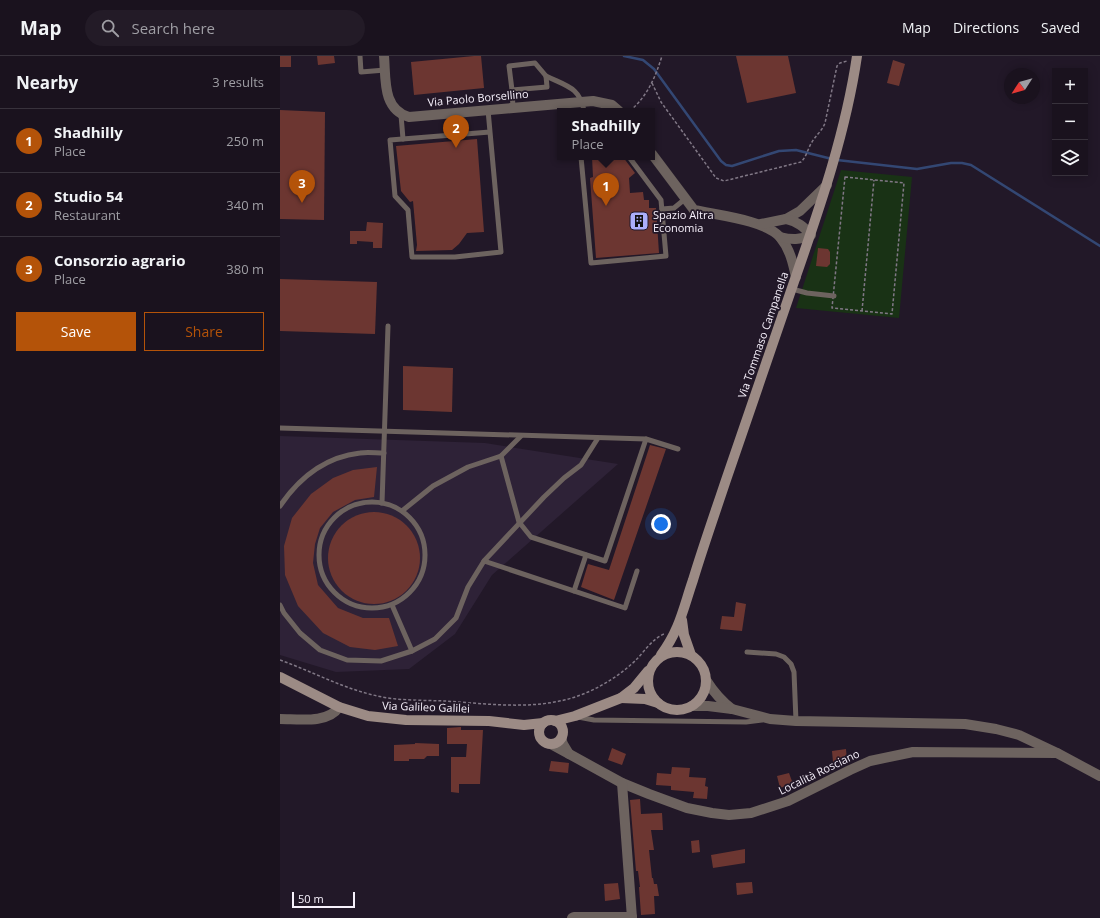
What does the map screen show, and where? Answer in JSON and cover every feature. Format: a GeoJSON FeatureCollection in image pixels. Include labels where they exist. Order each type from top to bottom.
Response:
{"type":"FeatureCollection","features":[{"type":"Feature","properties":{"kind":"main road","name":"Via Tommaso Campanella"},"geometry":{"type":"LineString","coordinates":[[661,655],[672,639],[682,618],[692,581],[811,235],[836,151],[858,57]]}},
{"type":"Feature","properties":{"kind":"main road","name":"Via Tommaso Campanella"},"geometry":{"type":"LineString","coordinates":[[682,618],[684,635],[691,655]]}},
{"type":"Feature","properties":{"kind":"main road"},"geometry":{"type":"LineString","coordinates":[[524,726],[575,716],[621,698],[634,688],[650,669],[656,659],[661,655],[673,651],[685,652],[691,655],[700,663],[705,674],[706,686],[701,697],[692,706],[681,710],[674,710],[645,699],[621,698]]}},
{"type":"Feature","properties":{"kind":"main road"},"geometry":{"type":"LineString","coordinates":[[650,669],[648,675],[648,687],[653,698],[658,703]]}},
{"type":"Feature","properties":{"kind":"main road","name":"Via Galileo Galilei"},"geometry":{"type":"LineString","coordinates":[[280,677],[340,707],[368,716],[406,720],[489,721],[524,726]]}},
{"type":"Feature","properties":{"kind":"main road"},"geometry":{"type":"LineString","coordinates":[[524,726],[547,744],[551,744],[556,743],[575,716]]}},
{"type":"Feature","properties":{"kind":"main road"},"geometry":{"type":"LineString","coordinates":[[555,721],[558,723],[562,734]]}},
{"type":"Feature","properties":{"kind":"main road"},"geometry":{"type":"LineString","coordinates":[[541,738],[539,730],[543,723]]}},
{"type":"Feature","properties":{"kind":"street"},"geometry":{"type":"LineString","coordinates":[[384,56],[388,96],[392,107],[401,114]]}},
{"type":"Feature","properties":{"kind":"street","name":"Via Paolo Borsellino"},"geometry":{"type":"LineString","coordinates":[[401,114],[408,117],[513,107],[580,105],[593,100],[612,105],[616,108]]}},
{"type":"Feature","properties":{"kind":"street"},"geometry":{"type":"LineString","coordinates":[[655,158],[694,210],[761,224],[780,237],[788,249],[793,261],[796,277]]}},
{"type":"Feature","properties":{"kind":"street"},"geometry":{"type":"LineString","coordinates":[[761,224],[786,219],[800,211],[827,185]]}},
{"type":"Feature","properties":{"kind":"street"},"geometry":{"type":"LineString","coordinates":[[780,237],[791,240],[802,239],[811,235],[796,221],[786,219]]}},
{"type":"Feature","properties":{"kind":"street","name":"Località Rosciano"},"geometry":{"type":"LineString","coordinates":[[706,680],[713,691],[732,709]]}},
{"type":"Feature","properties":{"kind":"street","name":"Località Rosciano"},"geometry":{"type":"LineString","coordinates":[[692,706],[732,709],[770,719],[796,721],[965,724],[996,728],[1019,735],[1100,776]]}},
{"type":"Feature","properties":{"kind":"street"},"geometry":{"type":"LineString","coordinates":[[280,719],[319,718],[335,714],[340,707]]}},
{"type":"Feature","properties":{"kind":"street"},"geometry":{"type":"LineString","coordinates":[[562,734],[563,744],[569,754]]}},
{"type":"Feature","properties":{"kind":"street","name":"Località Rosciano"},"geometry":{"type":"LineString","coordinates":[[551,744],[622,783],[687,808],[729,815],[751,813],[788,801],[870,761],[913,752],[1057,753]]}},
{"type":"Feature","properties":{"kind":"street"},"geometry":{"type":"LineString","coordinates":[[572,918],[632,918],[622,783]]}},
{"type":"Feature","properties":{"kind":"lane"},"geometry":{"type":"LineString","coordinates":[[360,56],[361,72],[385,70]]}},
{"type":"Feature","properties":{"kind":"lane"},"geometry":{"type":"LineString","coordinates":[[513,107],[509,66],[535,63],[546,76],[577,91],[580,105]]}},
{"type":"Feature","properties":{"kind":"lane"},"geometry":{"type":"LineString","coordinates":[[512,90],[547,87],[546,76]]}},
{"type":"Feature","properties":{"kind":"lane"},"geometry":{"type":"LineString","coordinates":[[488,110],[501,252],[455,257],[412,257],[408,210],[395,196],[390,140],[490,132]]}},
{"type":"Feature","properties":{"kind":"lane"},"geometry":{"type":"LineString","coordinates":[[401,114],[403,139]]}},
{"type":"Feature","properties":{"kind":"lane"},"geometry":{"type":"LineString","coordinates":[[582,160],[591,263],[666,256],[661,200],[631,160]]}},
{"type":"Feature","properties":{"kind":"lane"},"geometry":{"type":"LineString","coordinates":[[662,209],[674,208],[686,199]]}},
{"type":"Feature","properties":{"kind":"lane"},"geometry":{"type":"LineString","coordinates":[[792,289],[807,293],[834,296]]}},
{"type":"Feature","properties":{"kind":"lane"},"geometry":{"type":"LineString","coordinates":[[382,503],[388,326]]}},
{"type":"Feature","properties":{"kind":"lane"},"geometry":{"type":"LineString","coordinates":[[280,428],[646,439],[678,449]]}},
{"type":"Feature","properties":{"kind":"lane"},"geometry":{"type":"LineString","coordinates":[[402,510],[433,486],[468,467],[501,456],[521,436]]}},
{"type":"Feature","properties":{"kind":"lane"},"geometry":{"type":"LineString","coordinates":[[280,605],[284,613],[300,633],[320,650],[347,660],[381,661],[412,651],[435,639],[456,618],[468,587],[484,560],[519,522],[554,488],[581,465],[598,438]]}},
{"type":"Feature","properties":{"kind":"lane"},"geometry":{"type":"LineString","coordinates":[[501,456],[519,522],[531,537],[605,561],[646,439]]}},
{"type":"Feature","properties":{"kind":"lane"},"geometry":{"type":"LineString","coordinates":[[280,506],[290,491],[310,472],[335,458],[360,452],[384,453]]}},
{"type":"Feature","properties":{"kind":"lane"},"geometry":{"type":"LineString","coordinates":[[359,502],[382,503],[402,510],[416,524],[425,545],[424,570],[413,590],[392,605],[368,609],[341,600],[324,580],[317,556],[323,532],[338,512],[359,502]]}},
{"type":"Feature","properties":{"kind":"lane"},"geometry":{"type":"LineString","coordinates":[[574,590],[586,555]]}},
{"type":"Feature","properties":{"kind":"lane"},"geometry":{"type":"LineString","coordinates":[[484,560],[625,608],[637,571]]}},
{"type":"Feature","properties":{"kind":"lane"},"geometry":{"type":"LineString","coordinates":[[392,605],[412,651]]}},
{"type":"Feature","properties":{"kind":"lane"},"geometry":{"type":"LineString","coordinates":[[747,652],[776,654],[784,657],[791,664],[794,672],[796,721]]}},
{"type":"Feature","properties":{"kind":"lane"},"geometry":{"type":"LineString","coordinates":[[575,716],[594,720],[746,722],[770,719]]}},
{"type":"Feature","properties":{"kind":"path"},"geometry":{"type":"LineString","coordinates":[[633,108],[645,96],[652,83],[662,57]]}},
{"type":"Feature","properties":{"kind":"path"},"geometry":{"type":"LineString","coordinates":[[652,83],[661,102],[716,178],[724,180],[733,179],[801,162],[804,159],[810,145],[823,129],[837,66],[845,61]]}},
{"type":"Feature","properties":{"kind":"path"},"geometry":{"type":"LineString","coordinates":[[845,177],[904,183],[892,314],[832,308],[834,296],[845,177]]}},
{"type":"Feature","properties":{"kind":"path"},"geometry":{"type":"LineString","coordinates":[[862,311],[874,180]]}},
{"type":"Feature","properties":{"kind":"path"},"geometry":{"type":"LineString","coordinates":[[280,660],[338,685],[374,696],[407,700],[534,706],[562,702],[588,693],[614,679],[636,660],[652,642],[661,635],[668,633]]}},
{"type":"Feature","properties":{"kind":"shaded area"},"geometry":{"type":"Polygon","coordinates":[[[280,436],[485,443],[618,464],[492,575],[455,634],[409,669],[336,672],[280,655],[280,436]]]}},
{"type":"Feature","properties":{"kind":"green space"},"geometry":{"type":"Polygon","coordinates":[[[841,170],[912,177],[899,318],[796,308],[841,170]]]}},
{"type":"Feature","properties":{"kind":"building"},"geometry":{"type":"Polygon","coordinates":[[[280,56],[291,56],[291,67],[280,67],[280,56]]]}},
{"type":"Feature","properties":{"kind":"building"},"geometry":{"type":"Polygon","coordinates":[[[317,56],[334,56],[335,63],[318,65],[317,56]]]}},
{"type":"Feature","properties":{"kind":"building"},"geometry":{"type":"Polygon","coordinates":[[[481,56],[484,88],[414,95],[411,62],[481,56]]]}},
{"type":"Feature","properties":{"kind":"building"},"geometry":{"type":"Polygon","coordinates":[[[736,56],[788,56],[796,93],[747,103],[736,56]]]}},
{"type":"Feature","properties":{"kind":"building"},"geometry":{"type":"Polygon","coordinates":[[[893,60],[905,64],[899,86],[887,83],[893,60]]]}},
{"type":"Feature","properties":{"kind":"building"},"geometry":{"type":"Polygon","coordinates":[[[280,110],[325,112],[324,220],[280,219],[280,110]]]}},
{"type":"Feature","properties":{"kind":"building"},"geometry":{"type":"Polygon","coordinates":[[[477,139],[484,232],[467,233],[459,244],[452,250],[416,251],[417,245],[413,201],[410,202],[401,191],[396,146],[477,139]]]}},
{"type":"Feature","properties":{"kind":"building","name":"Spazio Altra Economia"},"geometry":{"type":"Polygon","coordinates":[[[592,160],[625,160],[635,173],[629,178],[630,193],[643,192],[644,200],[649,200],[649,208],[656,208],[659,253],[596,258],[590,178],[593,177],[592,160]]]}},
{"type":"Feature","properties":{"kind":"building"},"geometry":{"type":"Polygon","coordinates":[[[367,222],[383,223],[382,248],[373,248],[373,242],[357,241],[357,244],[350,244],[350,231],[366,231],[367,222]]]}},
{"type":"Feature","properties":{"kind":"building"},"geometry":{"type":"Polygon","coordinates":[[[818,248],[828,249],[830,252],[830,264],[827,267],[816,266],[818,248]]]}},
{"type":"Feature","properties":{"kind":"building"},"geometry":{"type":"Polygon","coordinates":[[[280,279],[377,282],[375,334],[280,331],[280,279]]]}},
{"type":"Feature","properties":{"kind":"building"},"geometry":{"type":"Polygon","coordinates":[[[403,366],[453,368],[452,412],[403,410],[403,366]]]}},
{"type":"Feature","properties":{"kind":"building"},"geometry":{"type":"Polygon","coordinates":[[[650,445],[666,449],[614,600],[581,587],[588,564],[609,570],[650,445]]]}},
{"type":"Feature","properties":{"kind":"building"},"geometry":{"type":"Polygon","coordinates":[[[377,467],[374,497],[355,500],[333,512],[320,528],[315,544],[313,563],[318,585],[338,608],[363,618],[389,618],[398,646],[375,650],[350,647],[323,633],[298,606],[285,575],[284,546],[292,518],[311,494],[333,478],[353,470],[377,467]]]}},
{"type":"Feature","properties":{"kind":"building"},"geometry":{"type":"Polygon","coordinates":[[[374,512],[392,516],[406,526],[416,540],[420,558],[416,576],[406,590],[392,600],[374,604],[356,600],[342,590],[332,576],[328,558],[332,540],[342,526],[356,516],[374,512]]]}},
{"type":"Feature","properties":{"kind":"building"},"geometry":{"type":"Polygon","coordinates":[[[736,602],[746,604],[742,631],[720,629],[722,616],[734,617],[736,602]]]}},
{"type":"Feature","properties":{"kind":"building"},"geometry":{"type":"Polygon","coordinates":[[[461,727],[461,730],[483,730],[480,784],[459,784],[459,793],[451,792],[451,757],[466,757],[467,744],[447,744],[447,728],[461,727]]]}},
{"type":"Feature","properties":{"kind":"building"},"geometry":{"type":"Polygon","coordinates":[[[415,743],[439,744],[439,756],[427,756],[424,759],[409,759],[409,761],[394,761],[394,745],[415,743]]]}},
{"type":"Feature","properties":{"kind":"building"},"geometry":{"type":"Polygon","coordinates":[[[612,748],[626,754],[622,765],[608,760],[612,748]]]}},
{"type":"Feature","properties":{"kind":"building"},"geometry":{"type":"Polygon","coordinates":[[[846,749],[847,761],[833,762],[832,751],[846,749]]]}},
{"type":"Feature","properties":{"kind":"building"},"geometry":{"type":"Polygon","coordinates":[[[551,761],[569,763],[568,773],[549,771],[551,761]]]}},
{"type":"Feature","properties":{"kind":"building"},"geometry":{"type":"Polygon","coordinates":[[[672,767],[690,768],[689,777],[706,778],[705,786],[708,787],[707,799],[693,798],[694,792],[671,790],[671,786],[656,785],[657,773],[671,774],[672,767]]]}},
{"type":"Feature","properties":{"kind":"building"},"geometry":{"type":"Polygon","coordinates":[[[789,773],[793,784],[780,788],[777,776],[789,773]]]}},
{"type":"Feature","properties":{"kind":"building"},"geometry":{"type":"Polygon","coordinates":[[[640,799],[641,814],[662,813],[663,830],[651,830],[654,850],[649,850],[652,878],[654,884],[657,884],[659,896],[654,896],[655,914],[641,915],[640,887],[638,871],[636,871],[630,800],[640,799]]]}},
{"type":"Feature","properties":{"kind":"building"},"geometry":{"type":"Polygon","coordinates":[[[699,840],[700,852],[692,853],[691,841],[699,840]]]}},
{"type":"Feature","properties":{"kind":"building"},"geometry":{"type":"Polygon","coordinates":[[[745,849],[745,863],[713,868],[711,855],[745,849]]]}},
{"type":"Feature","properties":{"kind":"building"},"geometry":{"type":"Polygon","coordinates":[[[752,882],[753,893],[737,895],[736,883],[752,882]]]}},
{"type":"Feature","properties":{"kind":"building"},"geometry":{"type":"Polygon","coordinates":[[[618,883],[620,899],[605,901],[604,884],[618,883]]]}},
{"type":"Feature","properties":{"kind":"waterway"},"geometry":{"type":"LineString","coordinates":[[624,56],[643,60],[654,69],[721,161],[726,165],[732,166],[779,151],[796,150],[832,159]]}},
{"type":"Feature","properties":{"kind":"waterway"},"geometry":{"type":"LineString","coordinates":[[837,160],[917,169],[951,163],[971,165],[1100,246]]}},
{"type":"Feature","properties":{"kind":"place","name":"Studio 54"},"geometry":{"type":"Point","coordinates":[456,148]}},
{"type":"Feature","properties":{"kind":"place","name":"Consorzio agrario"},"geometry":{"type":"Point","coordinates":[302,203]}},
{"type":"Feature","properties":{"kind":"place","name":"Shadhilly"},"geometry":{"type":"Point","coordinates":[606,206]}},
{"type":"Feature","properties":{"kind":"place","name":"Spazio Altra Economia"},"geometry":{"type":"Point","coordinates":[639,221]}}]}
